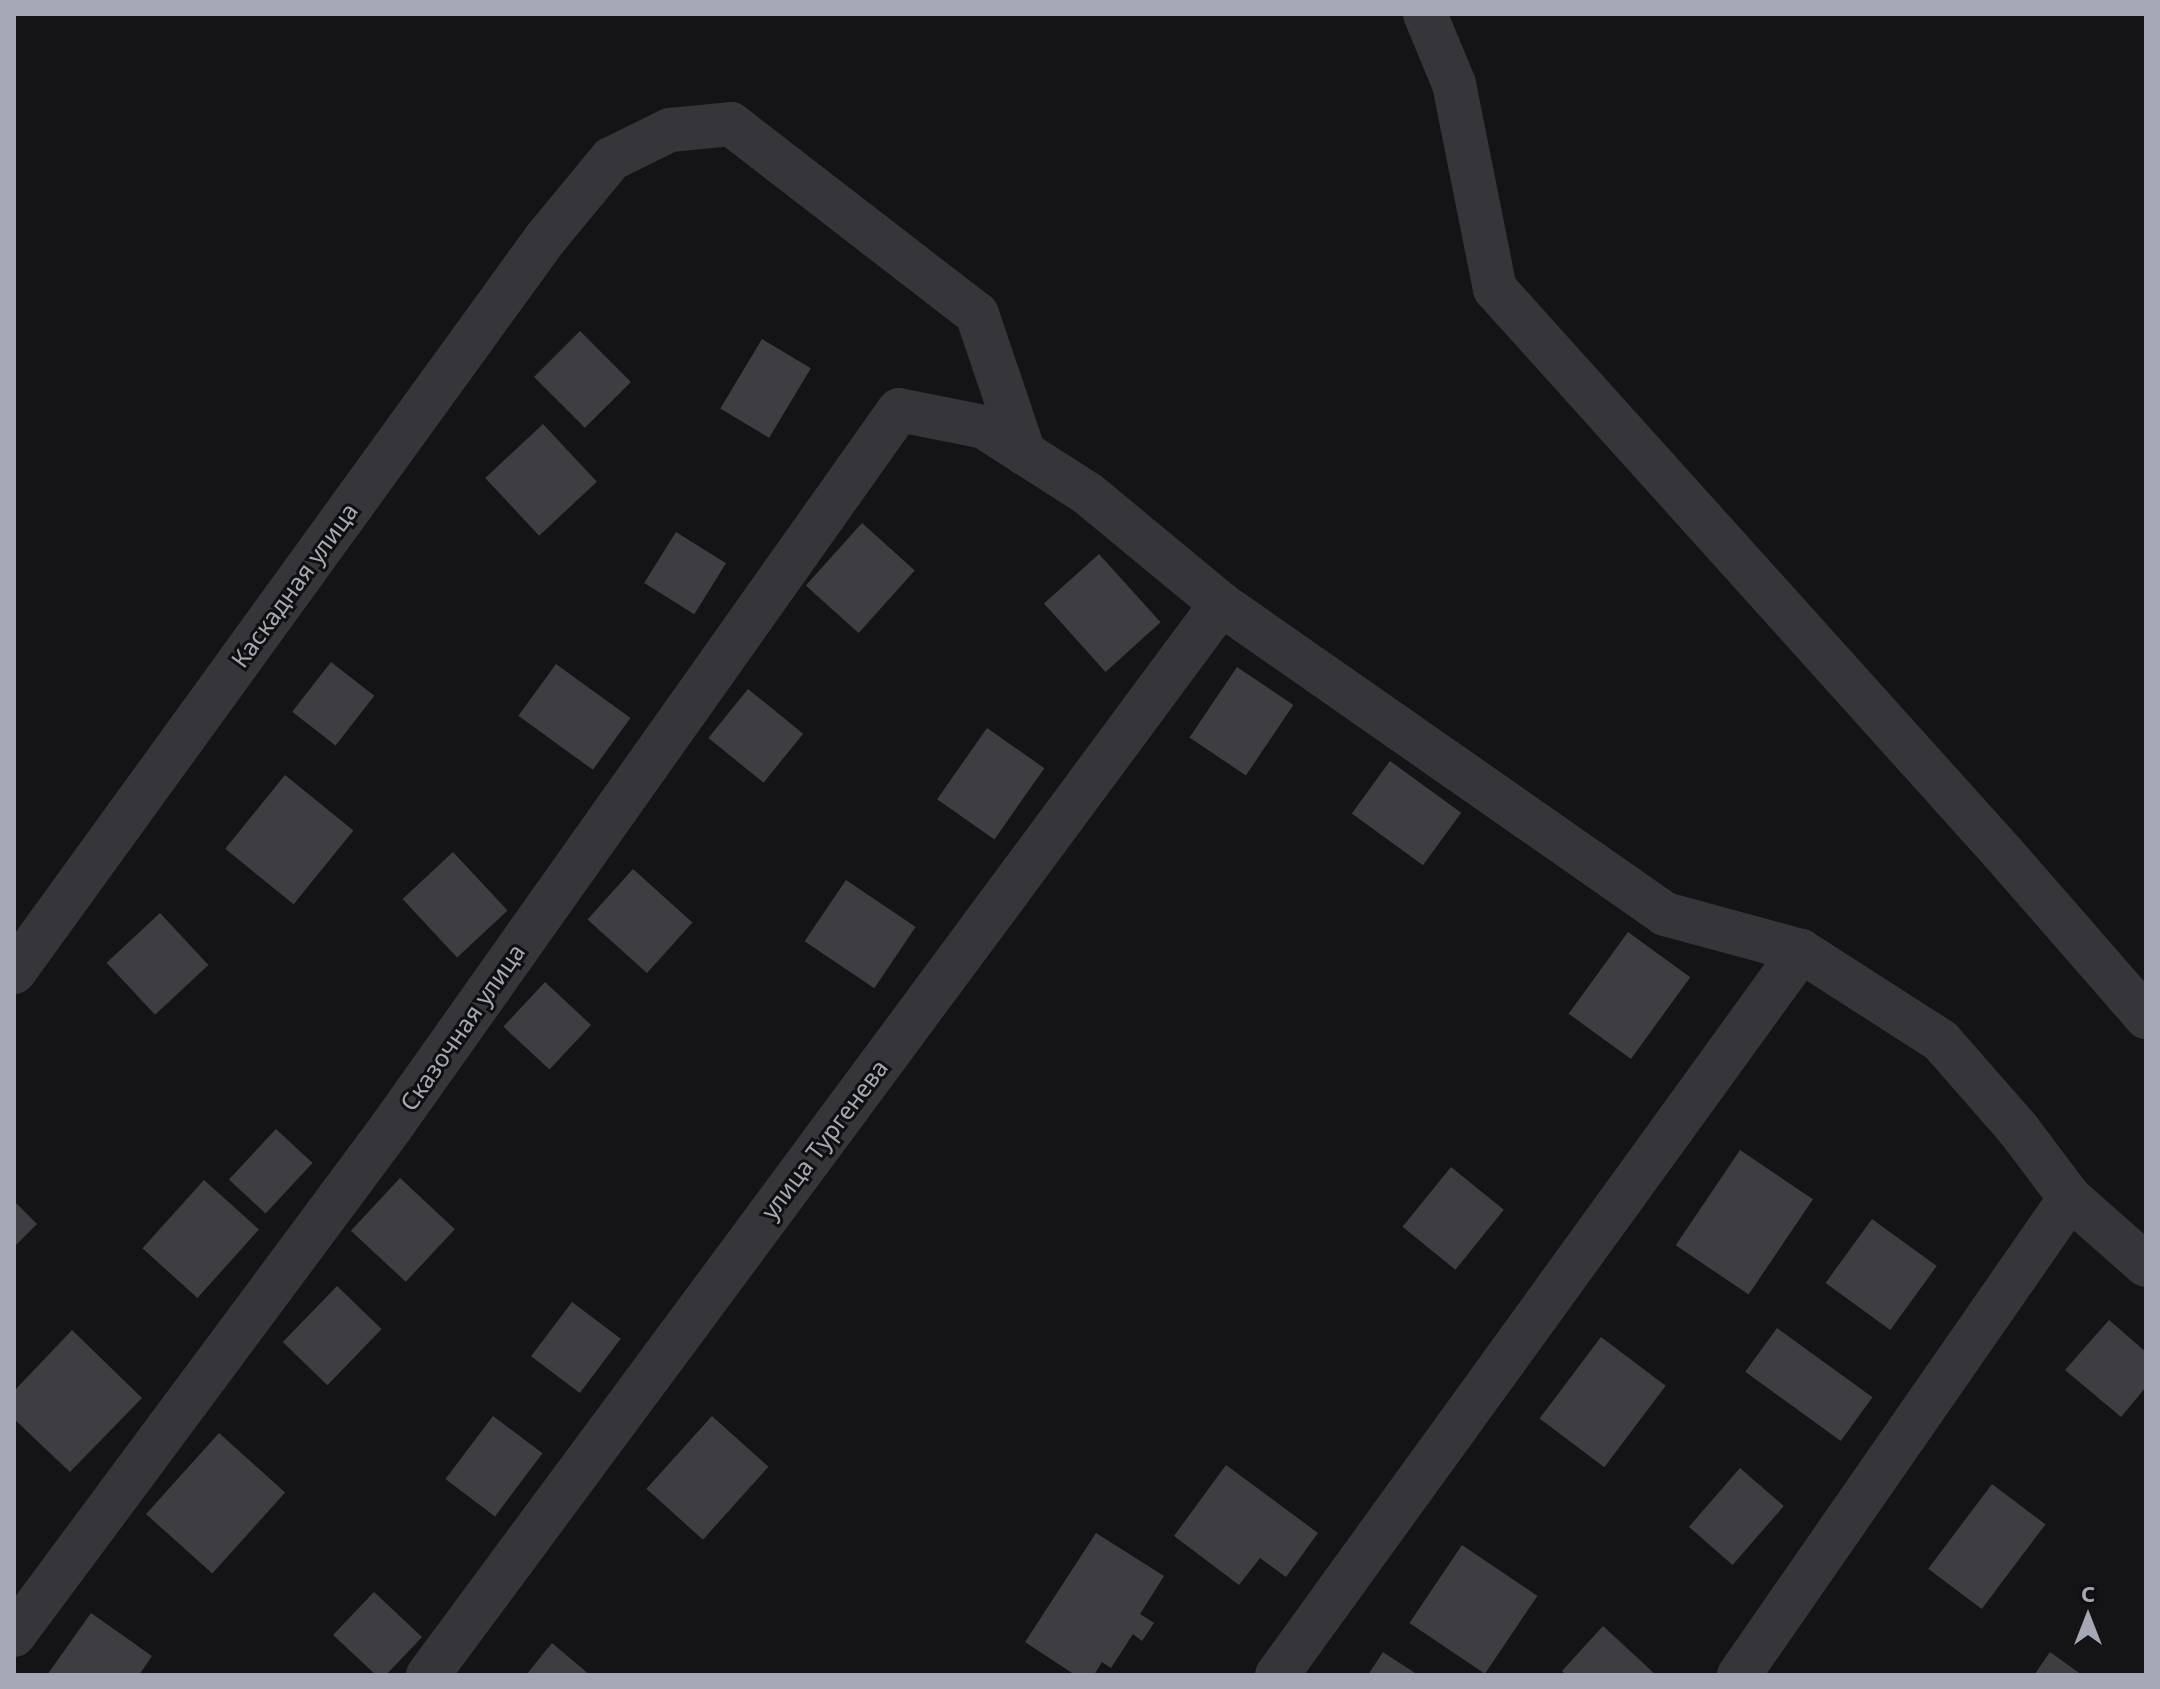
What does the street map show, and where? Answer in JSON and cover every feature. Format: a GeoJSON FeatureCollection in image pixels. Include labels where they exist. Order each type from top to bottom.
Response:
{"type":"FeatureCollection","features":[{"type":"Feature","properties":{"kind":"street"},"geometry":{"type":"LineString","coordinates":[[1425,14],[1454,84],[1495,289],[2003,853],[2146,1017]]}},
{"type":"Feature","properties":{"kind":"street","name":"Каскадная улица"},"geometry":{"type":"LineString","coordinates":[[14,972],[545,239],[611,159],[670,130],[731,124],[977,314],[1024,453]]}},
{"type":"Feature","properties":{"kind":"street","name":"Сказочная улица"},"geometry":{"type":"LineString","coordinates":[[14,1635],[401,1113],[899,410],[984,427],[1024,453]]}},
{"type":"Feature","properties":{"kind":"street"},"geometry":{"type":"LineString","coordinates":[[1024,453],[1087,493],[1221,604],[1665,914],[1801,951],[1941,1041],[2018,1129],[2070,1198],[2146,1265]]}},
{"type":"Feature","properties":{"kind":"street","name":"улица Тургенева"},"geometry":{"type":"LineString","coordinates":[[428,1675],[1221,604]]}},
{"type":"Feature","properties":{"kind":"street"},"geometry":{"type":"LineString","coordinates":[[1277,1675],[1801,951]]}},
{"type":"Feature","properties":{"kind":"street"},"geometry":{"type":"LineString","coordinates":[[1739,1675],[2070,1198]]}},
{"type":"Feature","properties":{"kind":"building"},"geometry":{"type":"Polygon","coordinates":[[[580,331],[631,382],[585,428],[534,377],[580,331]]]}},
{"type":"Feature","properties":{"kind":"building"},"geometry":{"type":"Polygon","coordinates":[[[762,339],[811,368],[769,438],[720,408],[762,339]]]}},
{"type":"Feature","properties":{"kind":"building"},"geometry":{"type":"Polygon","coordinates":[[[543,424],[597,482],[539,536],[485,478],[543,424]]]}},
{"type":"Feature","properties":{"kind":"building"},"geometry":{"type":"Polygon","coordinates":[[[862,523],[915,571],[859,633],[806,585],[862,523]]]}},
{"type":"Feature","properties":{"kind":"building"},"geometry":{"type":"Polygon","coordinates":[[[676,532],[726,563],[694,614],[644,583],[676,532]]]}},
{"type":"Feature","properties":{"kind":"building"},"geometry":{"type":"Polygon","coordinates":[[[1099,554],[1161,622],[1106,672],[1044,604],[1099,554]]]}},
{"type":"Feature","properties":{"kind":"building"},"geometry":{"type":"Polygon","coordinates":[[[331,662],[374,696],[336,746],[292,712],[331,662]]]}},
{"type":"Feature","properties":{"kind":"building"},"geometry":{"type":"Polygon","coordinates":[[[556,664],[630,718],[593,770],[518,716],[556,664]]]}},
{"type":"Feature","properties":{"kind":"building"},"geometry":{"type":"Polygon","coordinates":[[[1237,667],[1293,705],[1246,775],[1189,737],[1237,667]]]}},
{"type":"Feature","properties":{"kind":"building"},"geometry":{"type":"Polygon","coordinates":[[[748,689],[803,734],[764,783],[708,738],[748,689]]]}},
{"type":"Feature","properties":{"kind":"building"},"geometry":{"type":"Polygon","coordinates":[[[987,728],[1044,768],[994,839],[937,799],[987,728]]]}},
{"type":"Feature","properties":{"kind":"building"},"geometry":{"type":"Polygon","coordinates":[[[1390,761],[1461,813],[1423,865],[1352,814],[1390,761]]]}},
{"type":"Feature","properties":{"kind":"building"},"geometry":{"type":"Polygon","coordinates":[[[285,775],[353,830],[294,904],[225,849],[285,775]]]}},
{"type":"Feature","properties":{"kind":"building"},"geometry":{"type":"Polygon","coordinates":[[[453,852],[508,911],[457,958],[403,899],[453,852]]]}},
{"type":"Feature","properties":{"kind":"building"},"geometry":{"type":"Polygon","coordinates":[[[633,869],[692,923],[647,973],[587,920],[633,869]]]}},
{"type":"Feature","properties":{"kind":"building"},"geometry":{"type":"Polygon","coordinates":[[[846,880],[916,927],[874,988],[805,941],[846,880]]]}},
{"type":"Feature","properties":{"kind":"building"},"geometry":{"type":"Polygon","coordinates":[[[160,913],[208,965],[155,1015],[107,963],[160,913]]]}},
{"type":"Feature","properties":{"kind":"building"},"geometry":{"type":"Polygon","coordinates":[[[1628,932],[1690,977],[1631,1059],[1569,1014],[1628,932]]]}},
{"type":"Feature","properties":{"kind":"building"},"geometry":{"type":"Polygon","coordinates":[[[545,982],[591,1025],[549,1070],[503,1027],[545,982]]]}},
{"type":"Feature","properties":{"kind":"building"},"geometry":{"type":"Polygon","coordinates":[[[276,1129],[313,1163],[266,1214],[229,1179],[276,1129]]]}},
{"type":"Feature","properties":{"kind":"building"},"geometry":{"type":"Polygon","coordinates":[[[1740,1150],[1813,1199],[1749,1295],[1676,1245],[1740,1150]]]}},
{"type":"Feature","properties":{"kind":"building"},"geometry":{"type":"Polygon","coordinates":[[[1451,1167],[1504,1210],[1455,1270],[1403,1227],[1451,1167]]]}},
{"type":"Feature","properties":{"kind":"building"},"geometry":{"type":"Polygon","coordinates":[[[400,1178],[455,1229],[406,1282],[351,1231],[400,1178]]]}},
{"type":"Feature","properties":{"kind":"building"},"geometry":{"type":"Polygon","coordinates":[[[204,1180],[259,1230],[197,1298],[142,1248],[204,1180]]]}},
{"type":"Feature","properties":{"kind":"building"},"geometry":{"type":"Polygon","coordinates":[[[14,1201],[37,1224],[14,1247],[14,1201]]]}},
{"type":"Feature","properties":{"kind":"building"},"geometry":{"type":"Polygon","coordinates":[[[1872,1219],[1937,1266],[1890,1330],[1826,1283],[1872,1219]]]}},
{"type":"Feature","properties":{"kind":"building"},"geometry":{"type":"Polygon","coordinates":[[[337,1286],[382,1329],[327,1385],[283,1342],[337,1286]]]}},
{"type":"Feature","properties":{"kind":"building"},"geometry":{"type":"Polygon","coordinates":[[[572,1302],[621,1339],[580,1393],[531,1356],[572,1302]]]}},
{"type":"Feature","properties":{"kind":"building"},"geometry":{"type":"Polygon","coordinates":[[[2109,1320],[2146,1352],[2146,1387],[2121,1417],[2065,1370],[2109,1320]]]}},
{"type":"Feature","properties":{"kind":"building"},"geometry":{"type":"Polygon","coordinates":[[[1777,1328],[1872,1397],[1841,1441],[1745,1372],[1777,1328]]]}},
{"type":"Feature","properties":{"kind":"building"},"geometry":{"type":"Polygon","coordinates":[[[72,1330],[142,1398],[70,1472],[14,1419],[14,1391],[72,1330]]]}},
{"type":"Feature","properties":{"kind":"building"},"geometry":{"type":"Polygon","coordinates":[[[1601,1337],[1666,1386],[1604,1467],[1540,1418],[1601,1337]]]}},
{"type":"Feature","properties":{"kind":"building"},"geometry":{"type":"Polygon","coordinates":[[[493,1416],[543,1453],[495,1516],[445,1479],[493,1416]]]}},
{"type":"Feature","properties":{"kind":"building"},"geometry":{"type":"Polygon","coordinates":[[[712,1416],[768,1467],[703,1540],[646,1489],[712,1416]]]}},
{"type":"Feature","properties":{"kind":"building"},"geometry":{"type":"Polygon","coordinates":[[[219,1433],[285,1493],[212,1574],[146,1514],[219,1433]]]}},
{"type":"Feature","properties":{"kind":"building"},"geometry":{"type":"Polygon","coordinates":[[[1226,1465],[1318,1533],[1286,1577],[1260,1558],[1239,1585],[1174,1536],[1226,1465]]]}},
{"type":"Feature","properties":{"kind":"building"},"geometry":{"type":"Polygon","coordinates":[[[1740,1468],[1784,1506],[1733,1565],[1689,1527],[1740,1468]]]}},
{"type":"Feature","properties":{"kind":"building"},"geometry":{"type":"Polygon","coordinates":[[[1992,1484],[2046,1524],[1982,1609],[1928,1569],[1992,1484]]]}},
{"type":"Feature","properties":{"kind":"building"},"geometry":{"type":"Polygon","coordinates":[[[1096,1533],[1164,1576],[1140,1614],[1154,1623],[1142,1641],[1133,1634],[1111,1668],[1102,1662],[1094,1675],[1075,1675],[1025,1642],[1096,1533]]]}},
{"type":"Feature","properties":{"kind":"building"},"geometry":{"type":"Polygon","coordinates":[[[1462,1545],[1537,1596],[1485,1674],[1409,1623],[1462,1545]]]}},
{"type":"Feature","properties":{"kind":"building"},"geometry":{"type":"Polygon","coordinates":[[[374,1592],[422,1637],[386,1675],[376,1675],[333,1635],[374,1592]]]}},
{"type":"Feature","properties":{"kind":"building"},"geometry":{"type":"Polygon","coordinates":[[[91,1613],[152,1656],[139,1675],[47,1675],[91,1613]]]}},
{"type":"Feature","properties":{"kind":"building"},"geometry":{"type":"Polygon","coordinates":[[[1603,1626],[1656,1675],[1566,1675],[1562,1671],[1603,1626]]]}},
{"type":"Feature","properties":{"kind":"building"},"geometry":{"type":"Polygon","coordinates":[[[552,1643],[590,1675],[526,1675],[552,1643]]]}},
{"type":"Feature","properties":{"kind":"building"},"geometry":{"type":"Polygon","coordinates":[[[1383,1652],[1418,1675],[1368,1675],[1383,1652]]]}},
{"type":"Feature","properties":{"kind":"building"},"geometry":{"type":"Polygon","coordinates":[[[2050,1652],[2082,1675],[2034,1675],[2050,1652]]]}}]}
